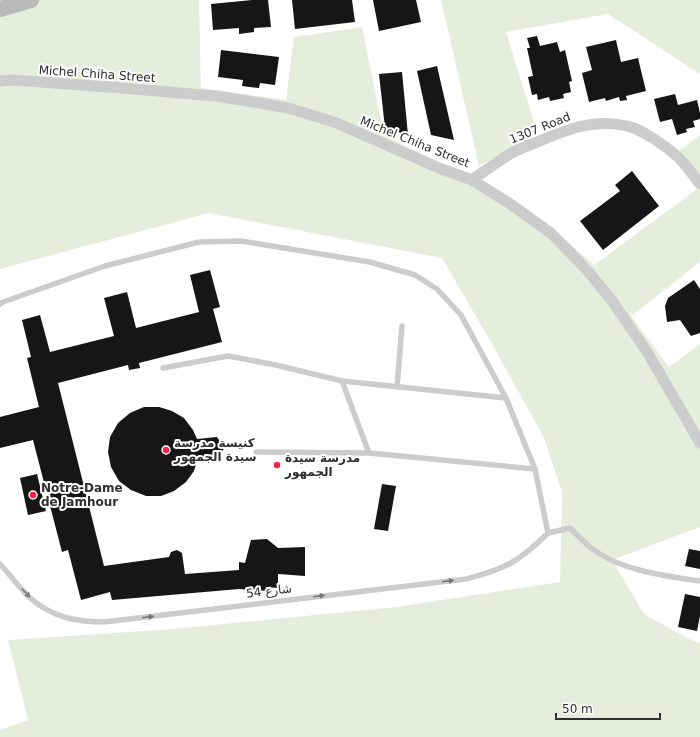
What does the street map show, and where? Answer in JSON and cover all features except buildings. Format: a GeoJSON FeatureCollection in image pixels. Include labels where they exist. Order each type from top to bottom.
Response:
{"type":"FeatureCollection","features":[{"type":"Feature","properties":{"kind":"main road"},"geometry":{"type":"LineString","coordinates":[[0,9],[31,0]]}},
{"type":"Feature","properties":{"kind":"street","name":"Michel Chiha Street"},"geometry":{"type":"LineString","coordinates":[[0,81],[12,80],[216,96],[288,108],[334,122],[439,168],[472,180],[509,203],[552,234],[587,270],[613,302],[649,355],[700,443]]}},
{"type":"Feature","properties":{"kind":"street","name":"1307 Road"},"geometry":{"type":"LineString","coordinates":[[472,180],[511,153],[548,137],[568,129],[587,124],[606,123],[627,126],[640,131],[679,158],[700,184]]}},
{"type":"Feature","properties":{"kind":"lane"},"geometry":{"type":"LineString","coordinates":[[0,304],[105,266],[199,242],[241,241],[370,262],[415,275],[437,289],[461,315],[506,398],[535,469],[548,533],[570,528],[590,548],[609,559],[634,569],[700,581]]}},
{"type":"Feature","properties":{"kind":"lane"},"geometry":{"type":"LineString","coordinates":[[397,387],[402,326]]}},
{"type":"Feature","properties":{"kind":"lane"},"geometry":{"type":"LineString","coordinates":[[163,368],[228,356],[276,365],[342,381],[506,398]]}},
{"type":"Feature","properties":{"kind":"lane"},"geometry":{"type":"LineString","coordinates":[[342,381],[369,453]]}},
{"type":"Feature","properties":{"kind":"lane"},"geometry":{"type":"LineString","coordinates":[[256,452],[369,453],[535,469]]}},
{"type":"Feature","properties":{"kind":"lane","name":"شارع 54"},"geometry":{"type":"LineString","coordinates":[[0,564],[30,598],[57,615],[72,620],[104,622],[466,579],[489,573],[511,563],[531,550],[548,533]]}},
{"type":"Feature","properties":{"kind":"green space"},"geometry":{"type":"Polygon","coordinates":[[[0,0],[199,0],[201,88],[286,100],[294,37],[362,27],[384,135],[474,180],[547,226],[594,265],[700,187],[700,262],[631,316],[669,367],[700,344],[700,527],[612,560],[644,614],[687,638],[700,643],[700,737],[0,737],[0,730],[28,720],[8,640],[173,629],[396,607],[560,582],[562,492],[544,438],[442,258],[209,213],[0,269],[0,0]]]}},
{"type":"Feature","properties":{"kind":"green space"},"geometry":{"type":"Polygon","coordinates":[[[441,0],[700,0],[700,74],[608,14],[506,32],[538,135],[479,166],[441,0]]]}},
{"type":"Feature","properties":{"kind":"green space"},"geometry":{"type":"Polygon","coordinates":[[[700,135],[700,179],[679,151],[700,135]]]}},
{"type":"Feature","properties":{"kind":"place","name":"كنيسة مدرسة سيدة الجمهور"},"geometry":{"type":"Point","coordinates":[166,450]}},
{"type":"Feature","properties":{"kind":"place","name":"مدرسة سيدة الجمهور"},"geometry":{"type":"Point","coordinates":[277,465]}},
{"type":"Feature","properties":{"kind":"place","name":"Notre-Dame de Jamhour"},"geometry":{"type":"Point","coordinates":[33,495]}}]}
